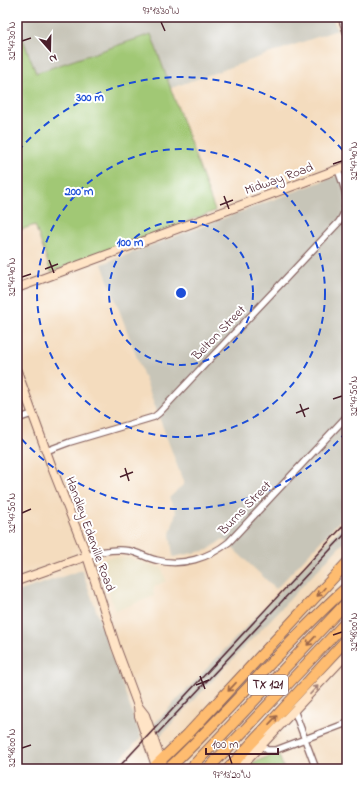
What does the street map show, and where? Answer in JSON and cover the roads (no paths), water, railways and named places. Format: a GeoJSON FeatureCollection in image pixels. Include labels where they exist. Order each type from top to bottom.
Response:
{"type":"FeatureCollection","features":[{"type":"Feature","properties":{"kind":"highway"},"geometry":{"type":"LineString","coordinates":[[158,767],[347,563]]}},
{"type":"Feature","properties":{"kind":"highway"},"geometry":{"type":"LineString","coordinates":[[168,769],[324,608],[347,587]]}},
{"type":"Feature","properties":{"kind":"highway","name":"TX 121"},"geometry":{"type":"LineString","coordinates":[[190,769],[347,602]]}},
{"type":"Feature","properties":{"kind":"highway","name":"TX 121"},"geometry":{"type":"LineString","coordinates":[[208,769],[347,621]]}},
{"type":"Feature","properties":{"kind":"highway"},"geometry":{"type":"LineString","coordinates":[[228,769],[347,639]]}},
{"type":"Feature","properties":{"kind":"main road","name":"Midway Road"},"geometry":{"type":"LineString","coordinates":[[17,288],[347,166]]}},
{"type":"Feature","properties":{"kind":"main road","name":"Handley Ederville Road"},"geometry":{"type":"LineString","coordinates":[[17,372],[87,556],[116,647],[138,706],[146,715],[158,767]]}},
{"type":"Feature","properties":{"kind":"main road"},"geometry":{"type":"LineString","coordinates":[[17,581],[87,556]]}},
{"type":"Feature","properties":{"kind":"main road"},"geometry":{"type":"LineString","coordinates":[[239,769],[294,710],[346,658]]}},
{"type":"Feature","properties":{"kind":"street"},"geometry":{"type":"LineString","coordinates":[[341,17],[347,34]]}},
{"type":"Feature","properties":{"kind":"street","name":"Belton Street"},"geometry":{"type":"LineString","coordinates":[[46,451],[70,442],[154,417],[159,413],[339,222],[343,216],[347,204],[345,190],[338,170]]}},
{"type":"Feature","properties":{"kind":"street"},"geometry":{"type":"LineString","coordinates":[[17,419],[32,414]]}},
{"type":"Feature","properties":{"kind":"street","name":"Burns Street"},"geometry":{"type":"LineString","coordinates":[[87,556],[106,550],[118,550],[130,551],[157,560],[175,562],[198,559],[212,553],[229,542],[347,416]]}},
{"type":"Feature","properties":{"kind":"street"},"geometry":{"type":"LineString","coordinates":[[294,710],[316,769]]}},
{"type":"Feature","properties":{"kind":"street"},"geometry":{"type":"LineString","coordinates":[[261,745],[267,750],[272,751],[347,723]]}},
{"type":"Feature","properties":{"kind":"railway"},"geometry":{"type":"LineString","coordinates":[[117,769],[347,522]]}},
{"type":"Feature","properties":{"kind":"railway"},"geometry":{"type":"LineString","coordinates":[[157,734],[347,532]]}}]}
